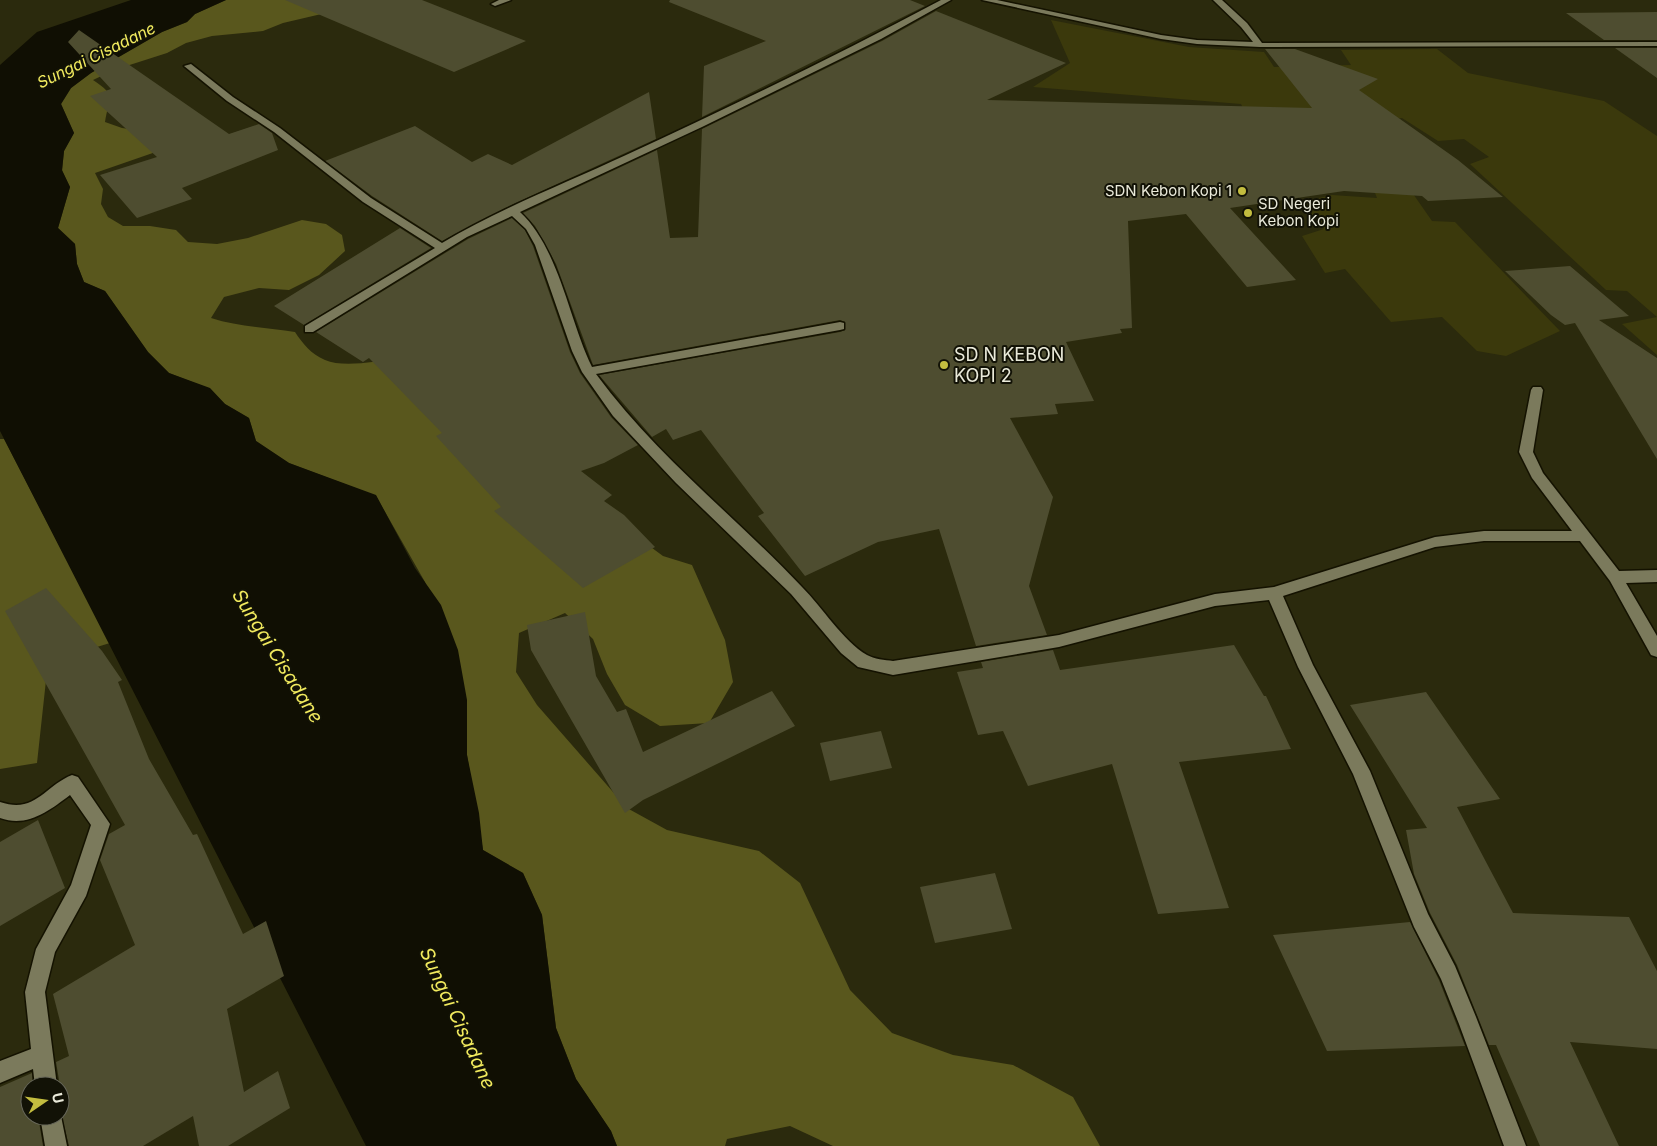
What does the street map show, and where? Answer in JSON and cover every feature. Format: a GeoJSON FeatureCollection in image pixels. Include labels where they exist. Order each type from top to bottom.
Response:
{"type":"FeatureCollection","features":[{"type":"Feature","properties":{"kind":"street"},"geometry":{"type":"LineString","coordinates":[[495,4],[507,0]]}},
{"type":"Feature","properties":{"kind":"street"},"geometry":{"type":"LineString","coordinates":[[310,329],[463,235],[699,125],[878,38],[948,0]]}},
{"type":"Feature","properties":{"kind":"street"},"geometry":{"type":"LineString","coordinates":[[986,0],[1162,37],[1197,42],[1260,45],[1657,44]]}},
{"type":"Feature","properties":{"kind":"street"},"geometry":{"type":"LineString","coordinates":[[1217,0],[1244,25],[1260,45]]}},
{"type":"Feature","properties":{"kind":"street"},"geometry":{"type":"LineString","coordinates":[[188,66],[230,99],[277,130],[367,200],[443,248]]}},
{"type":"Feature","properties":{"kind":"street"},"geometry":{"type":"LineString","coordinates":[[513,211],[530,227],[540,245],[578,351],[588,372],[618,413],[681,480],[796,590],[847,648],[864,662],[892,668],[958,659],[1059,641],[1215,600],[1274,592],[1435,542],[1484,536],[1584,536]]}},
{"type":"Feature","properties":{"kind":"street"},"geometry":{"type":"LineString","coordinates":[[588,372],[840,326]]}},
{"type":"Feature","properties":{"kind":"street"},"geometry":{"type":"LineString","coordinates":[[1537,390],[1526,452],[1537,476],[1615,577],[1657,650]]}},
{"type":"Feature","properties":{"kind":"street"},"geometry":{"type":"LineString","coordinates":[[1615,577],[1657,576]]}},
{"type":"Feature","properties":{"kind":"street"},"geometry":{"type":"LineString","coordinates":[[1274,592],[1306,667],[1361,771],[1421,920],[1448,973],[1515,1146]]}},
{"type":"Feature","properties":{"kind":"street"},"geometry":{"type":"LineString","coordinates":[[0,810],[12,816],[25,815],[72,784],[101,824],[79,888],[46,948],[35,992],[40,1055],[44,1076]]}},
{"type":"Feature","properties":{"kind":"street"},"geometry":{"type":"LineString","coordinates":[[0,1072],[40,1055]]}},
{"type":"Feature","properties":{"kind":"street"},"geometry":{"type":"LineString","coordinates":[[53,1126],[56,1146]]}},
{"type":"Feature","properties":{"kind":"shaded area"},"geometry":{"type":"Polygon","coordinates":[[[226,0],[328,0],[330,12],[283,23],[263,31],[212,36],[186,43],[167,53],[114,70],[93,80],[106,90],[110,97],[105,122],[122,128],[144,131],[173,146],[95,173],[103,189],[101,204],[108,217],[123,226],[150,226],[176,230],[188,242],[217,244],[248,238],[302,220],[326,224],[342,235],[345,251],[319,275],[289,290],[259,288],[224,297],[211,318],[242,325],[295,332],[311,352],[325,360],[337,363],[352,364],[386,360],[448,346],[633,534],[663,556],[692,565],[725,640],[733,682],[709,723],[660,726],[625,705],[607,674],[593,639],[565,613],[519,633],[516,672],[537,705],[627,808],[667,830],[759,851],[800,883],[850,990],[892,1033],[953,1055],[1013,1065],[1073,1097],[1100,1146],[833,1146],[790,1126],[727,1139],[725,1146],[617,1146],[611,1131],[576,1079],[556,1028],[542,915],[523,873],[483,850],[467,755],[425,582],[376,496],[289,463],[256,441],[249,418],[225,404],[210,389],[169,373],[148,352],[105,291],[84,282],[77,264],[75,244],[58,228],[70,187],[62,171],[64,151],[74,133],[61,104],[71,88],[91,73],[162,32],[187,22],[195,14],[226,0]]]}},
{"type":"Feature","properties":{"kind":"shaded area"},"geometry":{"type":"Polygon","coordinates":[[[1051,20],[1189,47],[1264,52],[1274,67],[1351,65],[1341,50],[1437,49],[1468,73],[1604,101],[1657,136],[1657,317],[1627,291],[1606,290],[1470,164],[1489,157],[1464,139],[1438,141],[1402,118],[1259,140],[1241,104],[1033,87],[1070,63],[1051,20]]]}},
{"type":"Feature","properties":{"kind":"shaded area"},"geometry":{"type":"Polygon","coordinates":[[[1371,183],[1409,188],[1432,221],[1455,222],[1560,331],[1506,356],[1477,351],[1442,317],[1391,322],[1345,269],[1325,273],[1302,236],[1324,229],[1301,202],[1332,195],[1377,198],[1371,183]]]}},
{"type":"Feature","properties":{"kind":"shaded area"},"geometry":{"type":"Polygon","coordinates":[[[1657,317],[1657,355],[1622,324],[1657,317]]]}},
{"type":"Feature","properties":{"kind":"shaded area"},"geometry":{"type":"Polygon","coordinates":[[[0,439],[4,439],[110,643],[48,662],[37,763],[0,769],[0,439]]]}},
{"type":"Feature","properties":{"kind":"water","name":"Sungai Cisadane"},"geometry":{"type":"Polygon","coordinates":[[[131,0],[226,0],[195,14],[187,22],[162,32],[91,73],[71,88],[61,104],[74,133],[64,151],[62,170],[70,187],[58,228],[75,244],[77,264],[84,282],[105,291],[148,352],[169,373],[210,388],[225,404],[249,418],[256,441],[289,463],[376,495],[415,568],[441,605],[458,650],[467,700],[467,755],[479,813],[483,850],[523,873],[542,915],[556,1028],[576,1079],[611,1131],[617,1146],[366,1146],[0,431],[0,65],[37,32],[131,0]]]}},
{"type":"Feature","properties":{"kind":"building"},"geometry":{"type":"Polygon","coordinates":[[[285,0],[422,0],[526,41],[454,72],[285,0]]]}},
{"type":"Feature","properties":{"kind":"building"},"geometry":{"type":"Polygon","coordinates":[[[670,0],[910,0],[925,6],[702,117],[704,66],[766,41],[669,2],[670,0]]]}},
{"type":"Feature","properties":{"kind":"building"},"geometry":{"type":"Polygon","coordinates":[[[936,11],[1066,63],[987,100],[1312,108],[1265,49],[1295,49],[1378,79],[1359,90],[1458,160],[1503,197],[1428,201],[1422,196],[1344,191],[1230,208],[1296,280],[1247,287],[1186,214],[1128,221],[1132,328],[1120,329],[1122,333],[1066,342],[1094,401],[1055,404],[1058,414],[1010,418],[1053,497],[1029,586],[1047,635],[976,646],[939,529],[878,542],[805,576],[758,516],[764,513],[701,430],[673,440],[666,429],[652,437],[599,375],[840,332],[845,330],[845,322],[840,320],[593,365],[556,264],[535,226],[523,213],[657,150],[670,238],[698,237],[702,129],[882,41],[936,11]]]}},
{"type":"Feature","properties":{"kind":"building"},"geometry":{"type":"Polygon","coordinates":[[[1657,12],[1657,40],[1604,40],[1566,13],[1657,12]]]}},
{"type":"Feature","properties":{"kind":"building"},"geometry":{"type":"Polygon","coordinates":[[[79,30],[229,134],[259,124],[272,133],[278,150],[182,188],[192,199],[137,218],[100,175],[157,157],[90,96],[111,89],[68,42],[79,30]]]}},
{"type":"Feature","properties":{"kind":"building"},"geometry":{"type":"Polygon","coordinates":[[[1615,48],[1657,48],[1657,78],[1615,48]]]}},
{"type":"Feature","properties":{"kind":"building"},"geometry":{"type":"Polygon","coordinates":[[[649,92],[656,139],[509,206],[442,241],[372,196],[325,161],[415,126],[472,162],[488,154],[512,165],[649,92]]]}},
{"type":"Feature","properties":{"kind":"building"},"geometry":{"type":"Polygon","coordinates":[[[512,218],[525,230],[533,246],[570,352],[580,373],[611,417],[638,445],[604,463],[581,471],[612,495],[604,501],[624,515],[655,547],[583,588],[494,511],[501,507],[436,436],[442,433],[369,358],[363,362],[316,332],[468,239],[512,218]]]}},
{"type":"Feature","properties":{"kind":"building"},"geometry":{"type":"Polygon","coordinates":[[[400,228],[431,248],[304,325],[274,306],[400,228]]]}},
{"type":"Feature","properties":{"kind":"building"},"geometry":{"type":"Polygon","coordinates":[[[1570,266],[1629,316],[1599,320],[1657,358],[1657,459],[1575,323],[1565,325],[1551,315],[1505,271],[1570,266]]]}},
{"type":"Feature","properties":{"kind":"building"},"geometry":{"type":"Polygon","coordinates":[[[46,588],[102,651],[122,680],[118,682],[149,759],[193,835],[197,834],[243,934],[266,921],[284,976],[227,1009],[244,1092],[278,1071],[290,1108],[228,1146],[199,1146],[193,1116],[143,1146],[69,1146],[64,1126],[70,1126],[70,1076],[58,1076],[56,1062],[69,1056],[53,994],[135,945],[100,860],[109,834],[125,825],[5,611],[46,588]]]}},
{"type":"Feature","properties":{"kind":"building"},"geometry":{"type":"Polygon","coordinates":[[[585,612],[596,676],[617,712],[626,709],[643,752],[772,691],[795,726],[643,800],[625,813],[531,650],[527,625],[585,612]]]}},
{"type":"Feature","properties":{"kind":"building"},"geometry":{"type":"Polygon","coordinates":[[[1234,645],[1264,696],[1266,696],[1291,749],[1179,762],[1229,908],[1158,914],[1112,764],[1028,786],[1003,731],[978,735],[957,672],[983,668],[981,662],[1053,650],[1060,670],[1234,645]]]}},
{"type":"Feature","properties":{"kind":"building"},"geometry":{"type":"Polygon","coordinates":[[[1426,692],[1500,799],[1457,807],[1513,913],[1629,917],[1657,971],[1657,1049],[1570,1042],[1619,1146],[1540,1146],[1496,1045],[1489,1045],[1457,965],[1430,913],[1414,874],[1406,830],[1427,828],[1350,705],[1426,692]]]}},
{"type":"Feature","properties":{"kind":"building"},"geometry":{"type":"Polygon","coordinates":[[[881,731],[892,768],[830,781],[820,743],[881,731]]]}},
{"type":"Feature","properties":{"kind":"building"},"geometry":{"type":"Polygon","coordinates":[[[38,820],[65,888],[0,926],[0,842],[38,820]]]}},
{"type":"Feature","properties":{"kind":"building"},"geometry":{"type":"Polygon","coordinates":[[[995,873],[1012,929],[935,943],[920,887],[995,873]]]}},
{"type":"Feature","properties":{"kind":"building"},"geometry":{"type":"Polygon","coordinates":[[[1410,922],[1439,980],[1465,1046],[1327,1051],[1273,935],[1410,922]]]}},
{"type":"Feature","properties":{"kind":"building"},"geometry":{"type":"Polygon","coordinates":[[[20,1078],[20,1126],[40,1126],[43,1146],[0,1146],[0,1087],[20,1078]]]}},
{"type":"Feature","properties":{"kind":"place","name":"SDN Kebon Kopi 1"},"geometry":{"type":"Point","coordinates":[1242,191]}},
{"type":"Feature","properties":{"kind":"place","name":"SD Negeri Kebon Kopi"},"geometry":{"type":"Point","coordinates":[1248,213]}},
{"type":"Feature","properties":{"kind":"place","name":"SD N KEBON KOPI 2"},"geometry":{"type":"Point","coordinates":[944,365]}}]}
